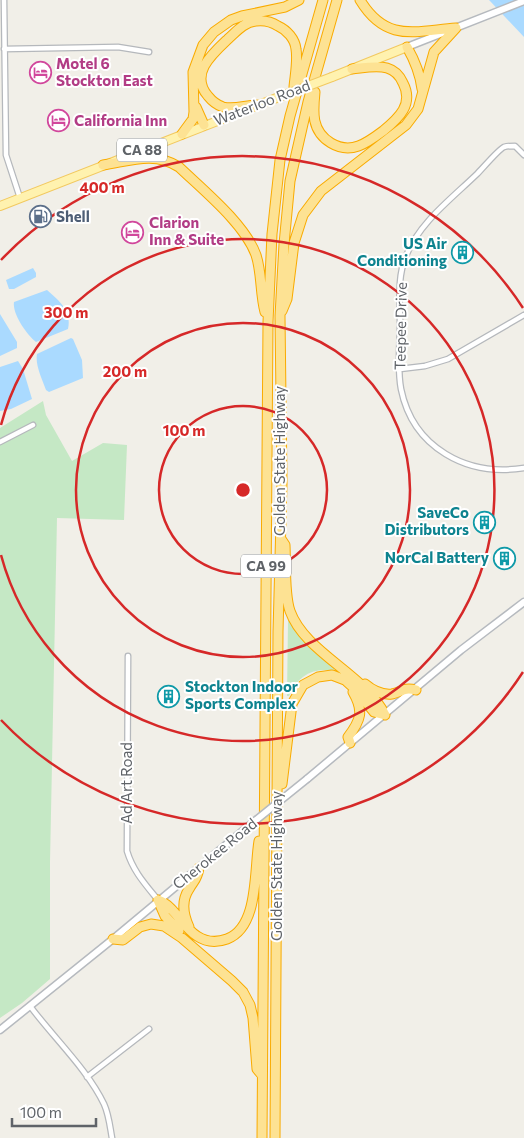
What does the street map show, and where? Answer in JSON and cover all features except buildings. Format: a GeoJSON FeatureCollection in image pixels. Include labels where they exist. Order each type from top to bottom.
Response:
{"type":"FeatureCollection","features":[{"type":"Feature","properties":{"kind":"highway"},"geometry":{"type":"LineString","coordinates":[[182,134],[192,120],[194,112],[192,72],[203,45],[214,32],[231,20],[285,7],[299,0]]}},
{"type":"Feature","properties":{"kind":"highway","name":"Golden State Highway"},"geometry":{"type":"LineString","coordinates":[[262,1138],[268,322],[275,192],[280,160],[290,116],[323,0]]}},
{"type":"Feature","properties":{"kind":"highway","name":"Golden State Highway"},"geometry":{"type":"LineString","coordinates":[[275,1138],[277,803],[282,484],[280,316],[290,181],[303,121],[337,0]]}},
{"type":"Feature","properties":{"kind":"highway"},"geometry":{"type":"LineString","coordinates":[[360,0],[376,19],[387,27],[399,32],[413,33],[456,28]]}},
{"type":"Feature","properties":{"kind":"highway"},"geometry":{"type":"LineString","coordinates":[[258,105],[232,108],[215,104],[202,87],[201,80],[204,64],[210,56],[243,25],[256,21],[268,22],[283,28],[292,38],[296,48],[290,116]]}},
{"type":"Feature","properties":{"kind":"highway"},"geometry":{"type":"LineString","coordinates":[[280,316],[288,300],[294,243],[304,215],[321,191],[406,125],[418,109],[434,52],[456,28]]}},
{"type":"Feature","properties":{"kind":"highway"},"geometry":{"type":"LineString","coordinates":[[407,47],[416,62],[422,92]]}},
{"type":"Feature","properties":{"kind":"highway"},"geometry":{"type":"LineString","coordinates":[[318,68],[313,114],[314,124],[327,140],[337,146],[347,148],[355,148],[367,143],[396,120],[404,110],[407,98],[404,84],[393,71],[376,67],[352,69]]}},
{"type":"Feature","properties":{"kind":"highway"},"geometry":{"type":"LineString","coordinates":[[192,100],[204,125]]}},
{"type":"Feature","properties":{"kind":"highway"},"geometry":{"type":"LineString","coordinates":[[103,165],[150,157],[162,159],[179,167],[195,182],[236,223],[250,243],[256,255],[261,298],[268,322]]}},
{"type":"Feature","properties":{"kind":"highway"},"geometry":{"type":"LineString","coordinates":[[280,537],[286,545],[288,604],[296,623],[306,637],[355,684],[374,712],[386,715]]}},
{"type":"Feature","properties":{"kind":"highway"},"geometry":{"type":"LineString","coordinates":[[277,803],[282,785],[292,704],[295,695],[303,685],[318,677],[332,675],[355,684],[363,682],[372,690],[383,693],[392,694],[406,688],[416,690]]}},
{"type":"Feature","properties":{"kind":"highway"},"geometry":{"type":"LineString","coordinates":[[350,743],[348,737],[357,725],[360,716],[355,684]]}},
{"type":"Feature","properties":{"kind":"highway"},"geometry":{"type":"LineString","coordinates":[[158,900],[166,903],[186,928],[204,940],[211,942],[227,939],[241,931],[250,913],[258,842],[264,830]]}},
{"type":"Feature","properties":{"kind":"highway"},"geometry":{"type":"LineString","coordinates":[[191,931],[183,912],[184,903],[189,887],[197,879],[199,868]]}},
{"type":"Feature","properties":{"kind":"highway"},"geometry":{"type":"LineString","coordinates":[[158,900],[165,916],[180,932],[182,938]]}},
{"type":"Feature","properties":{"kind":"highway"},"geometry":{"type":"LineString","coordinates":[[113,939],[123,940],[140,927],[150,924],[164,926],[182,938],[243,992],[250,1005],[253,1018],[257,1069],[262,1076]]}},
{"type":"Feature","properties":{"kind":"main road","name":"Waterloo Road"},"geometry":{"type":"LineString","coordinates":[[0,206],[407,47]]}},
{"type":"Feature","properties":{"kind":"street"},"geometry":{"type":"LineString","coordinates":[[4,0],[6,154],[20,198]]}},
{"type":"Feature","properties":{"kind":"street","name":"Waterloo Road"},"geometry":{"type":"LineString","coordinates":[[407,47],[524,1]]}},
{"type":"Feature","properties":{"kind":"street"},"geometry":{"type":"LineString","coordinates":[[4,49],[118,47],[149,52]]}},
{"type":"Feature","properties":{"kind":"street","name":"Teepee Drive"},"geometry":{"type":"LineString","coordinates":[[524,155],[517,147],[511,146],[501,149],[492,160],[424,225],[411,245],[405,258],[401,276],[400,369],[400,381],[404,398],[414,422],[444,454],[468,465],[483,469],[500,471],[524,468]]}},
{"type":"Feature","properties":{"kind":"street"},"geometry":{"type":"LineString","coordinates":[[400,369],[434,364],[448,359],[524,315]]}},
{"type":"Feature","properties":{"kind":"street"},"geometry":{"type":"LineString","coordinates":[[0,442],[33,425]]}},
{"type":"Feature","properties":{"kind":"street","name":"Cherokee Road"},"geometry":{"type":"LineString","coordinates":[[0,1030],[386,715],[461,650],[524,602]]}},
{"type":"Feature","properties":{"kind":"street","name":"Ad Art Road"},"geometry":{"type":"LineString","coordinates":[[128,656],[127,851],[131,864],[158,900]]}},
{"type":"Feature","properties":{"kind":"street"},"geometry":{"type":"LineString","coordinates":[[30,1006],[87,1077],[104,1105],[109,1118],[112,1138]]}},
{"type":"Feature","properties":{"kind":"street"},"geometry":{"type":"LineString","coordinates":[[87,1077],[149,1029]]}},
{"type":"Feature","properties":{"kind":"green space"},"geometry":{"type":"Polygon","coordinates":[[[43,401],[46,415],[72,461],[103,443],[127,445],[124,520],[57,518],[50,862],[50,979],[22,1003],[0,1018],[0,428],[43,401]]]}},
{"type":"Feature","properties":{"kind":"green space"},"geometry":{"type":"Polygon","coordinates":[[[288,621],[335,668],[334,671],[319,670],[307,674],[301,678],[289,696],[287,696],[288,621]]]}},
{"type":"Feature","properties":{"kind":"water"},"geometry":{"type":"Polygon","coordinates":[[[524,0],[524,37],[490,1],[524,0]]]}},
{"type":"Feature","properties":{"kind":"water"},"geometry":{"type":"Polygon","coordinates":[[[33,268],[36,277],[14,289],[9,289],[6,280],[33,268]]]}},
{"type":"Feature","properties":{"kind":"water"},"geometry":{"type":"Polygon","coordinates":[[[47,290],[64,306],[68,316],[68,329],[36,342],[21,324],[15,312],[14,302],[47,290]]]}},
{"type":"Feature","properties":{"kind":"water"},"geometry":{"type":"Polygon","coordinates":[[[0,314],[17,342],[17,348],[0,356],[0,314]]]}},
{"type":"Feature","properties":{"kind":"water"},"geometry":{"type":"Polygon","coordinates":[[[71,338],[82,360],[83,378],[49,392],[46,390],[39,372],[37,354],[71,338]]]}},
{"type":"Feature","properties":{"kind":"water"},"geometry":{"type":"Polygon","coordinates":[[[18,361],[23,369],[32,399],[11,409],[0,411],[0,367],[18,361]]]}},
{"type":"Feature","properties":{"kind":"place","name":"Motel 6 Stockton East"},"geometry":{"type":"Point","coordinates":[40,73]}},
{"type":"Feature","properties":{"kind":"place","name":"California Inn"},"geometry":{"type":"Point","coordinates":[58,121]}},
{"type":"Feature","properties":{"kind":"place","name":"Shell"},"geometry":{"type":"Point","coordinates":[40,217]}},
{"type":"Feature","properties":{"kind":"place","name":"Clarion Inn & Suite"},"geometry":{"type":"Point","coordinates":[133,232]}},
{"type":"Feature","properties":{"kind":"place","name":"US Air Conditioning"},"geometry":{"type":"Point","coordinates":[463,253]}},
{"type":"Feature","properties":{"kind":"place","name":"SaveCo Distributors"},"geometry":{"type":"Point","coordinates":[485,522]}},
{"type":"Feature","properties":{"kind":"place","name":"NorCal Battery"},"geometry":{"type":"Point","coordinates":[505,558]}},
{"type":"Feature","properties":{"kind":"place","name":"Stockton Indoor Sports Complex"},"geometry":{"type":"Point","coordinates":[169,696]}}]}
